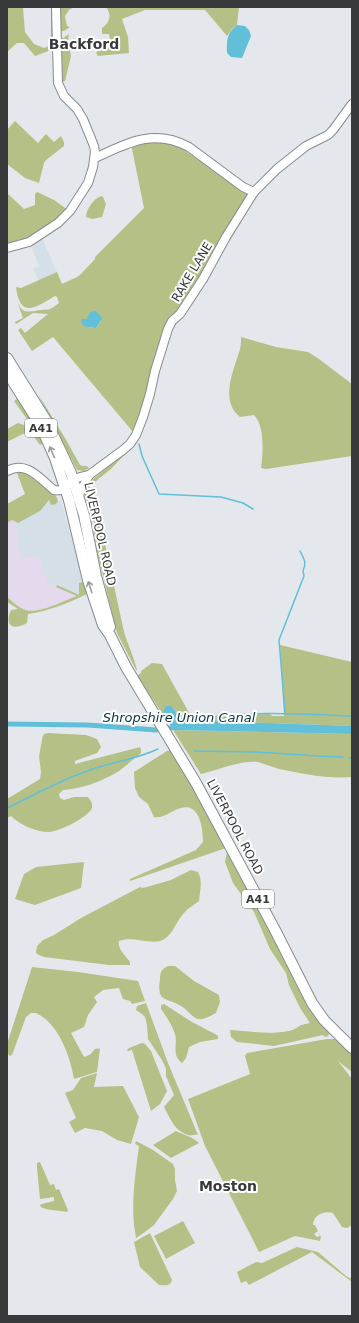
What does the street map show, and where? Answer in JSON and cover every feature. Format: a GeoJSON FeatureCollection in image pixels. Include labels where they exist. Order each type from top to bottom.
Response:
{"type":"FeatureCollection","features":[{"type":"Feature","properties":{"kind":"highway","name":"LIVERPOOL ROAD"},"geometry":{"type":"LineString","coordinates":[[7,358],[47,422],[74,480],[84,515],[96,576],[109,623],[110,635]]}},
{"type":"Feature","properties":{"kind":"highway","name":"LIVERPOOL ROAD"},"geometry":{"type":"LineString","coordinates":[[7,372],[43,431],[55,458],[65,489],[88,580],[103,625],[110,635],[126,667],[196,783],[275,930],[312,1003],[324,1020],[352,1048]]}},
{"type":"Feature","properties":{"kind":"street"},"geometry":{"type":"LineString","coordinates":[[7,248],[29,242],[58,223],[70,212],[88,183],[94,166],[94,146],[83,119],[77,109],[64,96],[58,83],[56,7]]}},
{"type":"Feature","properties":{"kind":"street","name":"RAKE LANE"},"geometry":{"type":"LineString","coordinates":[[74,480],[89,475],[123,450],[136,435],[150,394],[155,371],[168,329],[172,321],[180,314],[203,279],[226,237],[254,192],[277,168],[306,146],[328,135],[349,110],[352,104]]}},
{"type":"Feature","properties":{"kind":"street"},"geometry":{"type":"LineString","coordinates":[[95,158],[130,142],[145,138],[169,139],[188,147],[243,187],[254,192]]}},
{"type":"Feature","properties":{"kind":"street"},"geometry":{"type":"LineString","coordinates":[[7,471],[19,467],[34,472],[54,490],[65,489],[74,480]]}},
{"type":"Feature","properties":{"kind":"street","name":"RAKE LANE"},"geometry":{"type":"LineString","coordinates":[[79,495],[89,475]]}},
{"type":"Feature","properties":{"kind":"street"},"geometry":{"type":"LineString","coordinates":[[49,485],[56,485],[62,479]]}},
{"type":"Feature","properties":{"kind":"shaded area"},"geometry":{"type":"Polygon","coordinates":[[[42,238],[57,272],[39,281],[33,269],[39,266],[31,245],[42,238]]]}},
{"type":"Feature","properties":{"kind":"shaded area"},"geometry":{"type":"Polygon","coordinates":[[[49,500],[56,504],[61,500],[87,592],[80,597],[49,584],[20,558],[15,522],[18,523],[49,500]]]}},
{"type":"Feature","properties":{"kind":"shaded area"},"geometry":{"type":"Polygon","coordinates":[[[12,520],[15,522],[20,558],[39,556],[49,584],[80,597],[37,612],[27,612],[7,597],[7,523],[12,520]]]}},
{"type":"Feature","properties":{"kind":"green space"},"geometry":{"type":"Polygon","coordinates":[[[7,7],[23,7],[25,32],[34,44],[44,48],[51,45],[51,7],[55,7],[55,51],[51,50],[35,56],[24,43],[17,43],[7,52],[7,7]]]}},
{"type":"Feature","properties":{"kind":"green space"},"geometry":{"type":"Polygon","coordinates":[[[58,7],[74,7],[69,10],[65,16],[67,26],[70,27],[64,31],[61,31],[58,7]]]}},
{"type":"Feature","properties":{"kind":"green space"},"geometry":{"type":"Polygon","coordinates":[[[106,7],[239,7],[237,25],[227,36],[205,10],[145,10],[122,19],[128,37],[129,53],[98,56],[96,53],[98,51],[103,50],[105,47],[112,45],[113,43],[110,40],[109,34],[102,34],[102,28],[107,24],[109,18],[109,13],[106,7]]]}},
{"type":"Feature","properties":{"kind":"green space"},"geometry":{"type":"Polygon","coordinates":[[[69,34],[68,41],[71,56],[65,81],[61,83],[60,40],[69,34]]]}},
{"type":"Feature","properties":{"kind":"green space"},"geometry":{"type":"Polygon","coordinates":[[[15,121],[38,143],[46,134],[54,142],[61,136],[64,142],[64,146],[44,163],[39,183],[25,178],[7,164],[7,130],[15,121]]]}},
{"type":"Feature","properties":{"kind":"green space"},"geometry":{"type":"Polygon","coordinates":[[[155,141],[177,145],[248,195],[225,231],[209,264],[173,317],[133,432],[53,337],[32,351],[18,330],[21,328],[25,333],[48,314],[33,313],[16,324],[15,322],[23,318],[17,301],[23,310],[28,311],[49,309],[59,303],[57,297],[55,296],[35,307],[25,307],[21,304],[16,287],[21,288],[57,272],[62,284],[77,277],[144,208],[131,144],[155,141]],[[97,313],[85,320],[87,327],[96,328],[101,321],[101,316],[97,313]]]}},
{"type":"Feature","properties":{"kind":"green space"},"geometry":{"type":"Polygon","coordinates":[[[37,192],[54,200],[68,210],[61,217],[26,242],[7,245],[7,193],[24,209],[35,205],[35,194],[37,192]]]}},
{"type":"Feature","properties":{"kind":"green space"},"geometry":{"type":"Polygon","coordinates":[[[101,196],[106,204],[102,217],[92,219],[86,217],[90,205],[101,196]]]}},
{"type":"Feature","properties":{"kind":"green space"},"geometry":{"type":"Polygon","coordinates":[[[241,337],[276,347],[308,352],[352,384],[352,456],[266,469],[261,468],[262,433],[258,420],[254,415],[240,417],[230,402],[230,384],[240,348],[241,337]]]}},
{"type":"Feature","properties":{"kind":"green space"},"geometry":{"type":"Polygon","coordinates":[[[38,394],[80,465],[87,466],[89,468],[84,471],[77,470],[38,394]]]}},
{"type":"Feature","properties":{"kind":"green space"},"geometry":{"type":"Polygon","coordinates":[[[20,397],[32,415],[43,443],[40,445],[30,431],[7,442],[7,429],[18,423],[24,425],[29,422],[14,401],[20,397]]]}},
{"type":"Feature","properties":{"kind":"green space"},"geometry":{"type":"Polygon","coordinates":[[[130,449],[111,469],[90,486],[88,499],[96,514],[103,535],[124,632],[137,670],[117,633],[97,551],[94,523],[84,489],[87,484],[130,449]]]}},
{"type":"Feature","properties":{"kind":"green space"},"geometry":{"type":"Polygon","coordinates":[[[23,472],[49,487],[58,501],[56,504],[51,505],[49,500],[40,511],[18,523],[12,520],[7,523],[7,504],[25,494],[17,473],[23,472]]]}},
{"type":"Feature","properties":{"kind":"green space"},"geometry":{"type":"Polygon","coordinates":[[[79,583],[84,583],[87,594],[58,606],[28,614],[27,623],[18,627],[11,626],[9,623],[9,615],[11,610],[18,609],[7,602],[7,597],[23,609],[35,611],[77,596],[56,587],[57,585],[79,595],[79,583]]]}},
{"type":"Feature","properties":{"kind":"green space"},"geometry":{"type":"Polygon","coordinates":[[[280,645],[352,662],[352,726],[183,720],[173,708],[163,712],[164,716],[137,676],[152,663],[162,664],[192,718],[269,714],[273,716],[284,716],[280,645]]]}},
{"type":"Feature","properties":{"kind":"green space"},"geometry":{"type":"Polygon","coordinates":[[[173,730],[352,734],[352,777],[325,777],[306,774],[279,769],[258,762],[244,762],[201,774],[173,730]]]}},
{"type":"Feature","properties":{"kind":"green space"},"geometry":{"type":"Polygon","coordinates":[[[47,733],[86,735],[97,739],[101,747],[97,753],[75,761],[75,764],[140,747],[141,750],[141,753],[113,775],[84,786],[63,790],[59,794],[60,798],[64,800],[74,797],[88,797],[92,803],[92,808],[90,812],[79,820],[59,830],[49,832],[39,831],[28,827],[11,816],[7,818],[7,799],[40,779],[41,772],[39,756],[43,735],[47,733]]]}},
{"type":"Feature","properties":{"kind":"green space"},"geometry":{"type":"Polygon","coordinates":[[[172,750],[226,848],[130,881],[130,879],[196,850],[203,842],[199,818],[192,809],[187,807],[181,808],[165,816],[154,817],[148,804],[139,797],[135,788],[134,772],[167,751],[172,750]]]}},
{"type":"Feature","properties":{"kind":"green space"},"geometry":{"type":"Polygon","coordinates":[[[229,851],[306,1004],[315,1017],[328,1031],[328,1036],[325,1037],[323,1035],[274,1046],[237,1042],[231,1037],[230,1030],[267,1033],[282,1032],[291,1031],[301,1025],[310,1023],[300,1008],[289,985],[286,973],[270,949],[254,912],[233,883],[225,862],[227,852],[229,851]]]}},
{"type":"Feature","properties":{"kind":"green space"},"geometry":{"type":"Polygon","coordinates":[[[84,862],[81,888],[35,905],[15,899],[24,874],[36,867],[84,862]]]}},
{"type":"Feature","properties":{"kind":"green space"},"geometry":{"type":"Polygon","coordinates":[[[191,870],[198,872],[200,875],[201,886],[199,901],[181,916],[171,933],[160,941],[150,942],[129,939],[119,941],[119,947],[130,962],[130,965],[109,965],[44,957],[36,953],[37,946],[43,940],[81,918],[140,887],[143,888],[171,880],[191,870]]]}},
{"type":"Feature","properties":{"kind":"green space"},"geometry":{"type":"Polygon","coordinates":[[[168,966],[175,966],[194,981],[219,995],[220,1002],[216,1013],[205,1018],[198,1019],[178,1004],[164,999],[160,993],[159,987],[160,974],[168,966]]]}},
{"type":"Feature","properties":{"kind":"green space"},"geometry":{"type":"Polygon","coordinates":[[[32,967],[138,981],[145,1001],[132,1004],[130,1001],[123,999],[119,988],[103,990],[94,997],[97,1002],[88,1015],[84,1027],[71,1033],[84,1057],[91,1054],[95,1049],[100,1049],[97,1072],[74,1079],[70,1061],[57,1033],[44,1018],[36,1013],[31,1013],[26,1017],[12,1055],[10,1056],[7,1053],[7,1044],[32,967]]]}},
{"type":"Feature","properties":{"kind":"green space"},"geometry":{"type":"Polygon","coordinates":[[[146,1003],[168,1063],[198,1135],[188,1135],[180,1131],[174,1125],[164,1107],[174,1095],[166,1076],[166,1069],[162,1060],[148,1039],[145,1017],[136,1010],[137,1006],[146,1003]]]}},
{"type":"Feature","properties":{"kind":"green space"},"geometry":{"type":"Polygon","coordinates":[[[164,1004],[192,1022],[215,1034],[218,1036],[218,1039],[200,1042],[189,1047],[186,1058],[182,1063],[176,1053],[176,1038],[174,1031],[161,1009],[161,1005],[164,1004]]]}},
{"type":"Feature","properties":{"kind":"green space"},"geometry":{"type":"Polygon","coordinates":[[[327,1039],[337,1039],[352,1053],[352,1072],[338,1061],[352,1079],[352,1225],[347,1228],[342,1227],[333,1213],[326,1212],[317,1216],[313,1221],[313,1225],[315,1225],[318,1231],[314,1234],[317,1237],[320,1236],[318,1232],[321,1237],[320,1241],[295,1236],[259,1252],[205,1146],[188,1099],[250,1074],[245,1056],[247,1053],[327,1039]]]}},
{"type":"Feature","properties":{"kind":"green space"},"geometry":{"type":"Polygon","coordinates":[[[142,1043],[145,1044],[151,1051],[167,1091],[160,1104],[151,1111],[132,1050],[127,1050],[142,1043]]]}},
{"type":"Feature","properties":{"kind":"green space"},"geometry":{"type":"Polygon","coordinates":[[[97,1073],[94,1087],[123,1086],[139,1117],[131,1144],[117,1140],[102,1131],[85,1128],[75,1133],[69,1122],[76,1118],[65,1093],[73,1090],[81,1078],[97,1073]]]}},
{"type":"Feature","properties":{"kind":"green space"},"geometry":{"type":"Polygon","coordinates":[[[176,1131],[199,1143],[171,1158],[153,1145],[176,1131]]]}},
{"type":"Feature","properties":{"kind":"green space"},"geometry":{"type":"Polygon","coordinates":[[[136,1141],[153,1150],[173,1164],[175,1169],[177,1191],[154,1225],[136,1238],[133,1204],[139,1146],[135,1144],[136,1141]]]}},
{"type":"Feature","properties":{"kind":"green space"},"geometry":{"type":"Polygon","coordinates":[[[40,1162],[50,1185],[54,1184],[56,1190],[59,1189],[68,1210],[67,1212],[41,1207],[40,1205],[42,1204],[54,1201],[54,1197],[40,1199],[37,1163],[40,1162]]]}},
{"type":"Feature","properties":{"kind":"green space"},"geometry":{"type":"Polygon","coordinates":[[[183,1221],[195,1243],[166,1259],[154,1236],[183,1221]]]}},
{"type":"Feature","properties":{"kind":"green space"},"geometry":{"type":"Polygon","coordinates":[[[150,1233],[172,1280],[169,1285],[159,1285],[140,1267],[134,1242],[150,1233]]]}},
{"type":"Feature","properties":{"kind":"green space"},"geometry":{"type":"Polygon","coordinates":[[[297,1247],[318,1252],[346,1276],[352,1279],[352,1282],[312,1252],[249,1285],[246,1281],[241,1283],[237,1272],[256,1262],[262,1263],[297,1247]]]}},
{"type":"Feature","properties":{"kind":"water"},"geometry":{"type":"Polygon","coordinates":[[[237,25],[245,26],[249,30],[251,36],[242,58],[231,57],[227,53],[229,34],[237,25]]]}},
{"type":"Feature","properties":{"kind":"water"},"geometry":{"type":"Polygon","coordinates":[[[96,311],[102,319],[96,328],[83,325],[81,321],[82,319],[87,319],[90,312],[96,311]]]}},
{"type":"Feature","properties":{"kind":"water"},"geometry":{"type":"Polygon","coordinates":[[[166,706],[171,706],[183,720],[352,726],[352,734],[173,730],[163,712],[166,706]]]}},
{"type":"Feature","properties":{"kind":"waterway"},"geometry":{"type":"LineString","coordinates":[[139,444],[142,456],[159,494],[221,497],[243,503],[253,509]]}},
{"type":"Feature","properties":{"kind":"waterway"},"geometry":{"type":"LineString","coordinates":[[285,713],[279,640],[304,576],[303,571],[305,563],[300,551]]}},
{"type":"Feature","properties":{"kind":"waterway"},"geometry":{"type":"LineString","coordinates":[[208,717],[244,714],[352,716]]}},
{"type":"Feature","properties":{"kind":"waterway","name":"Shropshire Union Canal"},"geometry":{"type":"LineString","coordinates":[[7,724],[88,725],[156,730],[177,727]]}},
{"type":"Feature","properties":{"kind":"waterway"},"geometry":{"type":"LineString","coordinates":[[7,808],[75,776],[99,767],[144,755],[158,749]]}},
{"type":"Feature","properties":{"kind":"waterway"},"geometry":{"type":"LineString","coordinates":[[194,751],[256,752],[343,757]]}},
{"type":"Feature","properties":{"kind":"district","name":"Backford"},"geometry":{"type":"Point","coordinates":[84,44]}},
{"type":"Feature","properties":{"kind":"district","name":"Moston"},"geometry":{"type":"Point","coordinates":[228,1186]}}]}
